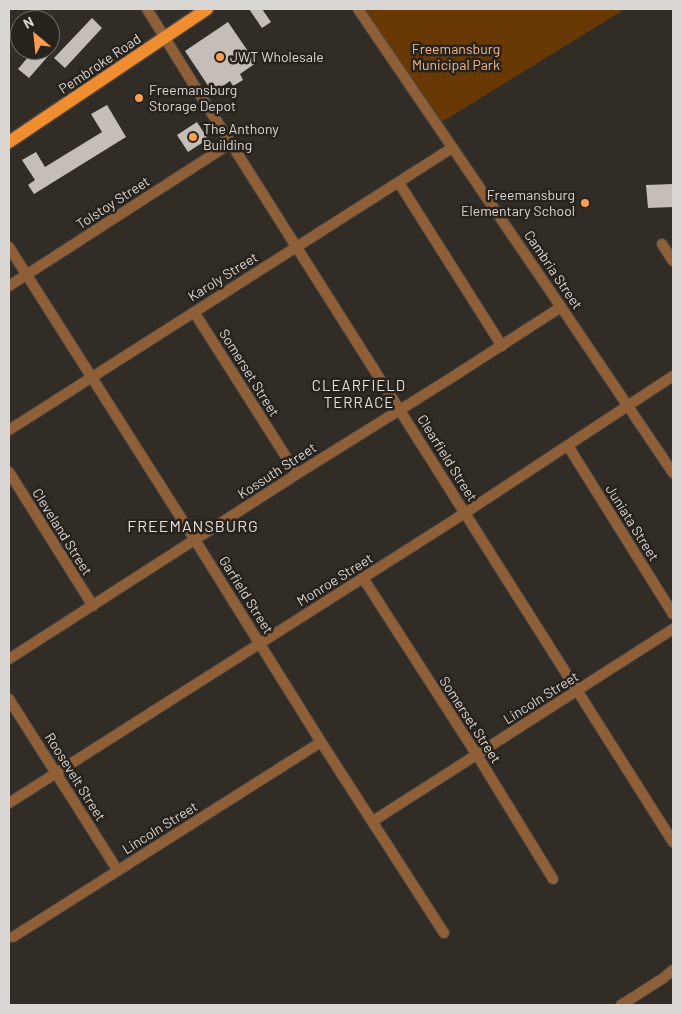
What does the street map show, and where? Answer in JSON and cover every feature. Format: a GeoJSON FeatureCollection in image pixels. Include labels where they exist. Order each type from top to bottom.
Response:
{"type":"FeatureCollection","features":[{"type":"Feature","properties":{"kind":"main road","name":"Pembroke Road"},"geometry":{"type":"LineString","coordinates":[[9,142],[207,9]]}},
{"type":"Feature","properties":{"kind":"street","name":"Clearfield Street"},"geometry":{"type":"LineString","coordinates":[[147,9],[673,842]]}},
{"type":"Feature","properties":{"kind":"street","name":"Cambria Street"},"geometry":{"type":"LineString","coordinates":[[358,9],[673,473]]}},
{"type":"Feature","properties":{"kind":"street","name":"Tolstoy Street"},"geometry":{"type":"LineString","coordinates":[[9,286],[232,143]]}},
{"type":"Feature","properties":{"kind":"street","name":"Karoly Street"},"geometry":{"type":"LineString","coordinates":[[9,430],[452,148]]}},
{"type":"Feature","properties":{"kind":"street"},"geometry":{"type":"LineString","coordinates":[[399,183],[502,346]]}},
{"type":"Feature","properties":{"kind":"street"},"geometry":{"type":"LineString","coordinates":[[662,244],[673,261]]}},
{"type":"Feature","properties":{"kind":"street","name":"Garfield Street"},"geometry":{"type":"LineString","coordinates":[[9,247],[321,742],[444,933]]}},
{"type":"Feature","properties":{"kind":"street","name":"Kossuth Street"},"geometry":{"type":"LineString","coordinates":[[9,659],[562,307]]}},
{"type":"Feature","properties":{"kind":"street","name":"Somerset Street"},"geometry":{"type":"LineString","coordinates":[[194,312],[297,474]]}},
{"type":"Feature","properties":{"kind":"street","name":"Monroe Street"},"geometry":{"type":"LineString","coordinates":[[9,803],[466,513],[673,376]]}},
{"type":"Feature","properties":{"kind":"street","name":"Juniata Street"},"geometry":{"type":"LineString","coordinates":[[568,446],[673,614]]}},
{"type":"Feature","properties":{"kind":"street","name":"Cleveland Street"},"geometry":{"type":"LineString","coordinates":[[9,472],[93,606]]}},
{"type":"Feature","properties":{"kind":"street","name":"Somerset Street"},"geometry":{"type":"LineString","coordinates":[[363,578],[553,879]]}},
{"type":"Feature","properties":{"kind":"street","name":"Lincoln Street"},"geometry":{"type":"LineString","coordinates":[[372,821],[673,630]]}},
{"type":"Feature","properties":{"kind":"street","name":"Roosevelt Street"},"geometry":{"type":"LineString","coordinates":[[9,699],[118,870]]}},
{"type":"Feature","properties":{"kind":"street","name":"Lincoln Street"},"geometry":{"type":"LineString","coordinates":[[13,937],[321,742]]}},
{"type":"Feature","properties":{"kind":"street"},"geometry":{"type":"LineString","coordinates":[[621,1005],[673,970]]}},
{"type":"Feature","properties":{"kind":"green space","name":"Freemansburg Municipal Park"},"geometry":{"type":"Polygon","coordinates":[[[365,9],[625,9],[442,122],[365,9]]]}},
{"type":"Feature","properties":{"kind":"building"},"geometry":{"type":"Polygon","coordinates":[[[249,9],[262,9],[271,22],[262,28],[249,9]]]}},
{"type":"Feature","properties":{"kind":"building"},"geometry":{"type":"Polygon","coordinates":[[[92,18],[102,28],[65,68],[56,60],[60,60],[60,52],[92,18]]]}},
{"type":"Feature","properties":{"kind":"building","name":"JWT Wholesale"},"geometry":{"type":"Polygon","coordinates":[[[228,22],[256,63],[240,74],[243,80],[233,86],[230,81],[213,93],[185,51],[228,22]]]}},
{"type":"Feature","properties":{"kind":"building"},"geometry":{"type":"Polygon","coordinates":[[[26,60],[45,60],[29,78],[18,69],[26,60]]]}},
{"type":"Feature","properties":{"kind":"building"},"geometry":{"type":"Polygon","coordinates":[[[107,105],[126,137],[34,194],[28,185],[35,180],[22,160],[36,152],[45,167],[102,132],[91,114],[107,105]]]}},
{"type":"Feature","properties":{"kind":"building","name":"The Anthony Building"},"geometry":{"type":"Polygon","coordinates":[[[197,122],[208,139],[188,152],[177,135],[197,122]]]}},
{"type":"Feature","properties":{"kind":"building"},"geometry":{"type":"Polygon","coordinates":[[[673,184],[673,207],[648,208],[646,185],[673,184]]]}},
{"type":"Feature","properties":{"kind":"place","name":"JWT Wholesale"},"geometry":{"type":"Point","coordinates":[220,57]}},
{"type":"Feature","properties":{"kind":"place","name":"Freemansburg Storage Depot"},"geometry":{"type":"Point","coordinates":[139,98]}},
{"type":"Feature","properties":{"kind":"place","name":"The Anthony Building"},"geometry":{"type":"Point","coordinates":[193,137]}},
{"type":"Feature","properties":{"kind":"place","name":"Freemansburg Elementary School"},"geometry":{"type":"Point","coordinates":[585,203]}},
{"type":"Feature","properties":{"kind":"district","name":"CLEARFIELD TERRACE"},"geometry":{"type":"Point","coordinates":[359,394]}},
{"type":"Feature","properties":{"kind":"district","name":"FREEMANSBURG"},"geometry":{"type":"Point","coordinates":[193,527]}}]}
